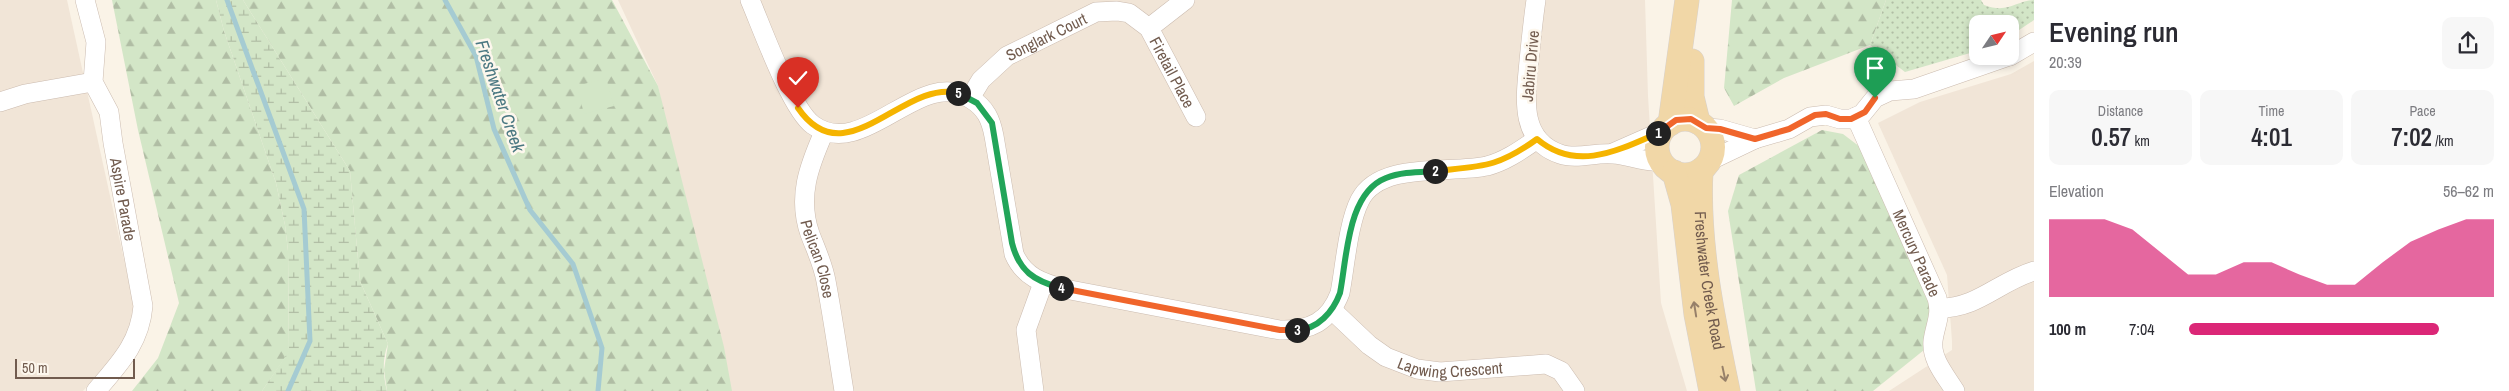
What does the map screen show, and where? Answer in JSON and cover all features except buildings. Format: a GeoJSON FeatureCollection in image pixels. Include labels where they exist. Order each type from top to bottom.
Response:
{"type":"FeatureCollection","features":[{"type":"Feature","properties":{"kind":"main road"},"geometry":{"type":"LineString","coordinates":[[1687,0],[1666,127],[1658,146],[1668,166],[1683,174],[1705,166],[1713,144],[1702,125],[1691,87],[1693,41],[1700,0]]}},
{"type":"Feature","properties":{"kind":"main road"},"geometry":{"type":"LineString","coordinates":[[1666,127],[1683,119],[1702,125]]}},
{"type":"Feature","properties":{"kind":"main road","name":"Freshwater Creek Road"},"geometry":{"type":"LineString","coordinates":[[1668,166],[1684,204],[1696,314],[1711,391]]}},
{"type":"Feature","properties":{"kind":"main road","name":"Freshwater Creek Road"},"geometry":{"type":"LineString","coordinates":[[1705,166],[1700,211],[1718,347],[1728,391]]}},
{"type":"Feature","properties":{"kind":"street"},"geometry":{"type":"LineString","coordinates":[[0,102],[25,94],[93,82],[96,42],[85,0]]}},
{"type":"Feature","properties":{"kind":"street"},"geometry":{"type":"LineString","coordinates":[[750,0],[798,108],[808,121],[824,132],[852,132],[936,93],[954,92],[970,98],[983,108],[992,123],[1014,254],[1021,267],[1042,283],[1280,330],[1310,328],[1332,310],[1340,293],[1357,207],[1365,192],[1387,177],[1486,166],[1499,162],[1537,139],[1549,149],[1573,157],[1613,154],[1668,166]]}},
{"type":"Feature","properties":{"kind":"street"},"geometry":{"type":"LineString","coordinates":[[1149,28],[1186,0]]}},
{"type":"Feature","properties":{"kind":"street","name":"Jabiru Drive"},"geometry":{"type":"LineString","coordinates":[[1536,0],[1525,98],[1526,116],[1537,139]]}},
{"type":"Feature","properties":{"kind":"street","name":"Songlark Court"},"geometry":{"type":"LineString","coordinates":[[970,98],[994,65],[1007,56],[1096,12],[1107,10],[1129,13],[1149,28]]}},
{"type":"Feature","properties":{"kind":"street","name":"Firetail Place"},"geometry":{"type":"LineString","coordinates":[[1149,28],[1196,117]]}},
{"type":"Feature","properties":{"kind":"street"},"geometry":{"type":"LineString","coordinates":[[2019,51],[2034,42]]}},
{"type":"Feature","properties":{"kind":"street"},"geometry":{"type":"LineString","coordinates":[[1705,166],[1755,139],[1789,129],[1815,115],[1826,114],[1847,120],[1865,112],[1879,96],[1890,90],[1914,89],[1984,65]]}},
{"type":"Feature","properties":{"kind":"street","name":"Aspire Parade"},"geometry":{"type":"LineString","coordinates":[[93,82],[111,119],[115,153],[143,306],[141,325],[133,344],[96,391]]}},
{"type":"Feature","properties":{"kind":"street","name":"Mercury Parade"},"geometry":{"type":"LineString","coordinates":[[1856,117],[1940,308],[1933,339],[1934,356],[1955,391]]}},
{"type":"Feature","properties":{"kind":"street"},"geometry":{"type":"LineString","coordinates":[[1702,125],[1755,139]]}},
{"type":"Feature","properties":{"kind":"street"},"geometry":{"type":"LineString","coordinates":[[1613,154],[1666,127]]}},
{"type":"Feature","properties":{"kind":"street","name":"Pelican Close"},"geometry":{"type":"LineString","coordinates":[[824,132],[806,180],[804,200],[810,235],[821,258],[826,280],[844,391]]}},
{"type":"Feature","properties":{"kind":"street"},"geometry":{"type":"LineString","coordinates":[[1940,308],[1965,306],[2004,283],[2034,271]]}},
{"type":"Feature","properties":{"kind":"street"},"geometry":{"type":"LineString","coordinates":[[1034,391],[1026,330],[1042,283]]}},
{"type":"Feature","properties":{"kind":"street","name":"Lapwing Crescent"},"geometry":{"type":"LineString","coordinates":[[1332,310],[1368,345],[1403,365],[1440,372],[1546,364],[1561,371],[1575,391]]}},
{"type":"Feature","properties":{"kind":"shaded area"},"geometry":{"type":"Polygon","coordinates":[[[0,0],[67,0],[134,305],[128,339],[83,391],[0,391],[0,0]]]}},
{"type":"Feature","properties":{"kind":"shaded area"},"geometry":{"type":"Polygon","coordinates":[[[618,0],[1645,0],[1648,96],[1661,303],[1687,391],[725,391],[658,86],[618,0]]]}},
{"type":"Feature","properties":{"kind":"shaded area"},"geometry":{"type":"Polygon","coordinates":[[[2034,61],[2034,391],[1889,391],[1952,350],[1952,341],[1947,275],[1878,123],[1920,102],[2011,74],[2034,61]]]}},
{"type":"Feature","properties":{"kind":"green space"},"geometry":{"type":"Polygon","coordinates":[[[112,0],[216,0],[224,31],[276,183],[285,225],[288,251],[289,352],[262,391],[132,391],[158,358],[179,303],[138,130],[112,0]]]}},
{"type":"Feature","properties":{"kind":"green space"},"geometry":{"type":"Polygon","coordinates":[[[216,0],[243,0],[350,171],[360,281],[388,344],[384,367],[387,391],[262,391],[289,351],[288,251],[285,225],[276,183],[224,31],[216,0]]]}},
{"type":"Feature","properties":{"kind":"green space"},"geometry":{"type":"Polygon","coordinates":[[[243,0],[612,0],[658,86],[724,347],[732,391],[387,391],[384,370],[388,344],[360,281],[350,171],[243,0]]]}},
{"type":"Feature","properties":{"kind":"green space"},"geometry":{"type":"Polygon","coordinates":[[[1732,0],[1886,0],[1870,45],[1784,78],[1734,106],[1724,88],[1732,0]]]}},
{"type":"Feature","properties":{"kind":"green space"},"geometry":{"type":"Polygon","coordinates":[[[1886,0],[1981,0],[1984,5],[2005,8],[2034,0],[2034,20],[2019,30],[2019,15],[1969,15],[1969,53],[1905,72],[1870,45],[1886,0]]]}},
{"type":"Feature","properties":{"kind":"green space"},"geometry":{"type":"Polygon","coordinates":[[[606,78],[614,106],[584,114],[577,86],[606,78]]]}},
{"type":"Feature","properties":{"kind":"green space"},"geometry":{"type":"Polygon","coordinates":[[[1822,130],[1843,134],[1864,150],[1930,306],[1924,350],[1873,391],[1756,391],[1728,211],[1739,175],[1822,130]]]}},
{"type":"Feature","properties":{"kind":"waterway","name":"Freshwater Creek"},"geometry":{"type":"LineString","coordinates":[[227,0],[304,209],[310,341],[288,391]]}},
{"type":"Feature","properties":{"kind":"waterway","name":"Freshwater Creek"},"geometry":{"type":"LineString","coordinates":[[445,0],[476,56],[494,129],[530,210],[573,264],[602,348],[598,391]]}},
{"type":"Feature","properties":{"kind":"route"},"geometry":{"type":"LineString","coordinates":[[798,108],[803,116],[824,132],[845,133],[852,132],[936,93],[954,92],[964,94],[983,108],[992,123],[1014,254],[1021,267],[1034,279],[1065,289],[1280,330],[1300,330],[1310,328],[1316,324],[1336,304],[1340,293],[1357,207],[1365,192],[1378,181],[1387,177],[1486,166],[1511,157],[1537,139],[1549,149],[1573,157],[1613,154],[1626,146],[1662,131],[1676,120],[1683,119],[1691,119],[1706,128],[1743,134],[1755,139],[1789,129],[1804,119],[1815,115],[1826,114],[1840,119],[1851,119],[1865,112],[1875,98]]}}]}
